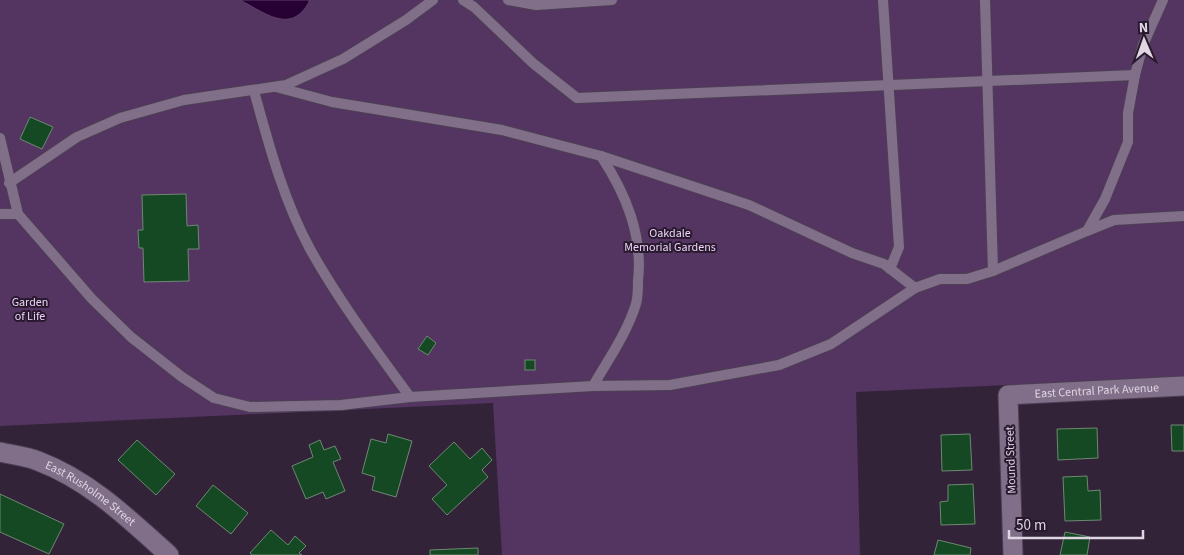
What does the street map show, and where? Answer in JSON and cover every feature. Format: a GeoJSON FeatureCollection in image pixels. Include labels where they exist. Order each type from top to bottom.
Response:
{"type":"FeatureCollection","features":[{"type":"Feature","properties":{"kind":"street","name":"East Central Park Avenue"},"geometry":{"type":"LineString","coordinates":[[1008,395],[1184,386]]}},
{"type":"Feature","properties":{"kind":"street","name":"Mound Street"},"geometry":{"type":"LineString","coordinates":[[1008,395],[1013,555]]}},
{"type":"Feature","properties":{"kind":"street","name":"East Rusholme Street"},"geometry":{"type":"LineString","coordinates":[[0,452],[37,460],[77,479],[120,510],[169,555]]}},
{"type":"Feature","properties":{"kind":"lane"},"geometry":{"type":"LineString","coordinates":[[9,182],[78,137],[120,118],[184,100],[276,88],[343,59],[406,20],[432,0]]}},
{"type":"Feature","properties":{"kind":"lane"},"geometry":{"type":"LineString","coordinates":[[463,0],[474,7],[534,64],[577,98],[1135,75]]}},
{"type":"Feature","properties":{"kind":"lane"},"geometry":{"type":"LineString","coordinates":[[508,0],[536,5],[612,0]]}},
{"type":"Feature","properties":{"kind":"lane"},"geometry":{"type":"LineString","coordinates":[[883,0],[899,247],[890,269]]}},
{"type":"Feature","properties":{"kind":"lane"},"geometry":{"type":"LineString","coordinates":[[984,0],[993,271]]}},
{"type":"Feature","properties":{"kind":"lane"},"geometry":{"type":"LineString","coordinates":[[1087,231],[1105,199],[1128,142],[1128,113],[1135,75],[1144,45],[1163,0]]}},
{"type":"Feature","properties":{"kind":"lane"},"geometry":{"type":"LineString","coordinates":[[276,88],[332,102],[502,130],[601,156],[749,205],[852,253],[884,264],[915,288]]}},
{"type":"Feature","properties":{"kind":"lane"},"geometry":{"type":"LineString","coordinates":[[254,91],[271,154],[310,248],[352,316],[410,397]]}},
{"type":"Feature","properties":{"kind":"lane"},"geometry":{"type":"LineString","coordinates":[[0,138],[18,214],[92,299],[131,337],[182,377],[214,398],[250,407],[341,405],[410,397],[593,386],[670,385],[779,365],[831,344],[915,288],[940,279],[967,279],[993,271],[1114,220],[1184,216]]}},
{"type":"Feature","properties":{"kind":"lane"},"geometry":{"type":"LineString","coordinates":[[593,386],[620,338],[636,304],[640,261],[636,229],[619,185],[601,156]]}},
{"type":"Feature","properties":{"kind":"lane"},"geometry":{"type":"LineString","coordinates":[[0,214],[18,214]]}},
{"type":"Feature","properties":{"kind":"green space","name":"Oakdale Memorial Gardens"},"geometry":{"type":"Polygon","coordinates":[[[0,0],[1184,0],[1184,377],[856,392],[860,555],[502,555],[493,403],[0,426],[0,0]]]}},
{"type":"Feature","properties":{"kind":"shaded area"},"geometry":{"type":"Polygon","coordinates":[[[240,0],[309,0],[309,2],[302,12],[286,19],[268,15],[240,0]]]}},
{"type":"Feature","properties":{"kind":"building"},"geometry":{"type":"Polygon","coordinates":[[[30,117],[53,127],[42,149],[20,139],[30,117]]]}},
{"type":"Feature","properties":{"kind":"building"},"geometry":{"type":"Polygon","coordinates":[[[186,194],[187,226],[198,225],[199,249],[188,249],[189,281],[144,282],[143,248],[139,248],[138,230],[143,230],[142,195],[186,194]]]}},
{"type":"Feature","properties":{"kind":"building"},"geometry":{"type":"Polygon","coordinates":[[[427,336],[436,343],[428,355],[418,349],[427,336]]]}},
{"type":"Feature","properties":{"kind":"building"},"geometry":{"type":"Polygon","coordinates":[[[525,360],[535,360],[535,370],[525,370],[525,360]]]}},
{"type":"Feature","properties":{"kind":"building"},"geometry":{"type":"Polygon","coordinates":[[[1171,425],[1184,425],[1184,451],[1172,451],[1171,425]]]}},
{"type":"Feature","properties":{"kind":"building"},"geometry":{"type":"Polygon","coordinates":[[[1097,428],[1098,458],[1058,460],[1057,429],[1097,428]]]}},
{"type":"Feature","properties":{"kind":"building"},"geometry":{"type":"Polygon","coordinates":[[[388,434],[412,441],[396,497],[372,490],[375,477],[362,473],[371,439],[386,443],[388,434]]]}},
{"type":"Feature","properties":{"kind":"building"},"geometry":{"type":"Polygon","coordinates":[[[970,434],[972,470],[942,471],[941,435],[970,434]]]}},
{"type":"Feature","properties":{"kind":"building"},"geometry":{"type":"Polygon","coordinates":[[[137,440],[175,474],[156,495],[118,460],[137,440]]]}},
{"type":"Feature","properties":{"kind":"building"},"geometry":{"type":"Polygon","coordinates":[[[320,440],[324,450],[335,446],[341,459],[333,462],[345,491],[326,499],[323,492],[306,499],[292,466],[313,457],[309,445],[320,440]]]}},
{"type":"Feature","properties":{"kind":"building"},"geometry":{"type":"Polygon","coordinates":[[[454,442],[470,459],[482,448],[492,460],[482,470],[488,477],[447,515],[432,499],[447,485],[429,466],[454,442]]]}},
{"type":"Feature","properties":{"kind":"building"},"geometry":{"type":"Polygon","coordinates":[[[1087,476],[1088,491],[1100,490],[1101,520],[1065,521],[1063,477],[1087,476]]]}},
{"type":"Feature","properties":{"kind":"building"},"geometry":{"type":"Polygon","coordinates":[[[973,484],[975,524],[941,525],[940,502],[948,501],[948,485],[973,484]]]}},
{"type":"Feature","properties":{"kind":"building"},"geometry":{"type":"Polygon","coordinates":[[[213,485],[248,513],[231,534],[196,506],[213,485]]]}},
{"type":"Feature","properties":{"kind":"building"},"geometry":{"type":"Polygon","coordinates":[[[0,494],[64,524],[49,554],[0,532],[0,494]]]}},
{"type":"Feature","properties":{"kind":"building"},"geometry":{"type":"Polygon","coordinates":[[[271,530],[288,545],[295,536],[306,546],[299,553],[302,555],[252,555],[250,553],[271,530]]]}},
{"type":"Feature","properties":{"kind":"building"},"geometry":{"type":"Polygon","coordinates":[[[1065,532],[1090,537],[1087,555],[1060,555],[1065,532]]]}},
{"type":"Feature","properties":{"kind":"building"},"geometry":{"type":"Polygon","coordinates":[[[938,540],[971,548],[970,555],[934,555],[938,540]]]}},
{"type":"Feature","properties":{"kind":"building"},"geometry":{"type":"Polygon","coordinates":[[[478,548],[478,555],[430,555],[430,550],[478,548]]]}},
{"type":"Feature","properties":{"kind":"park label","name":"Garden of Life"},"geometry":{"type":"Point","coordinates":[30,309]}}]}
